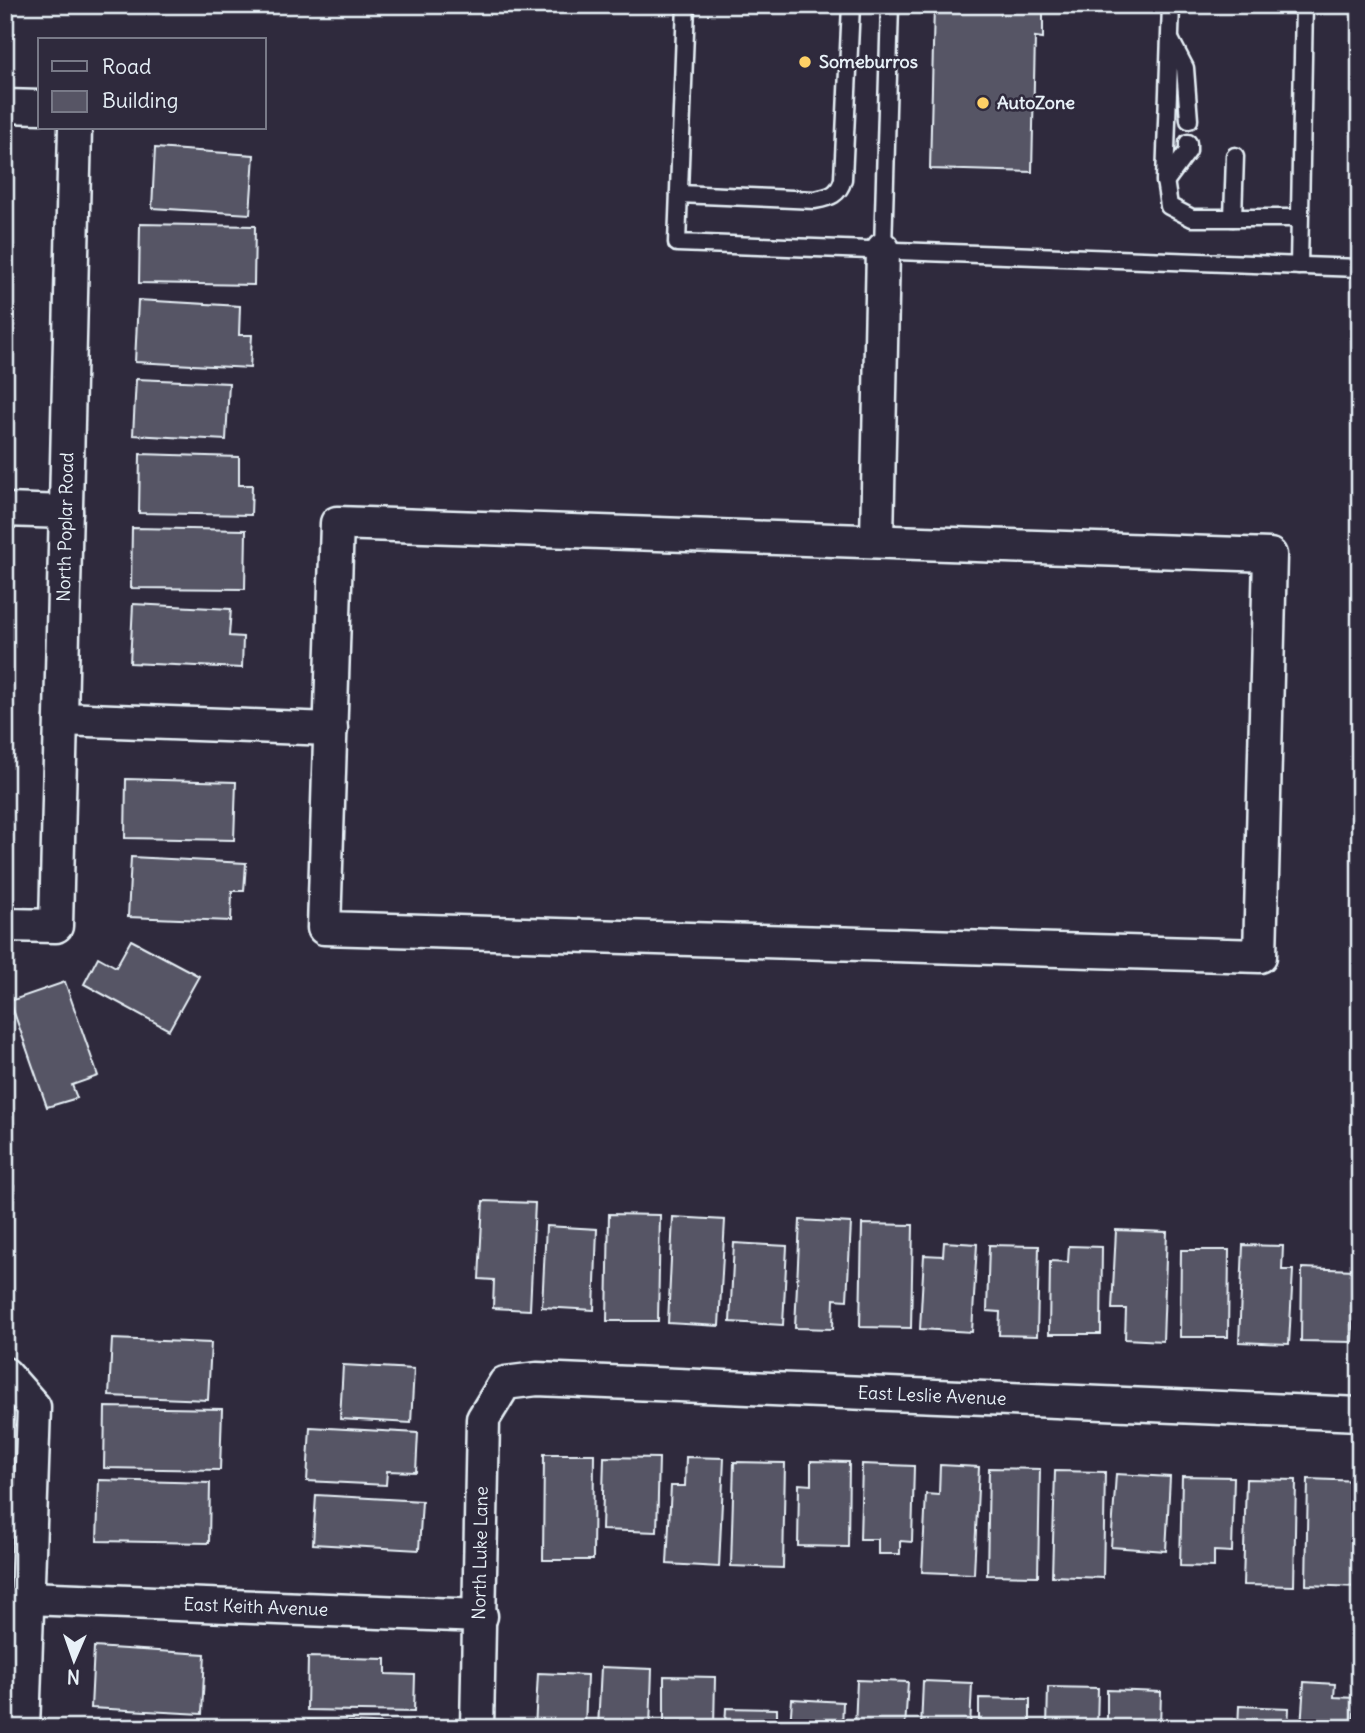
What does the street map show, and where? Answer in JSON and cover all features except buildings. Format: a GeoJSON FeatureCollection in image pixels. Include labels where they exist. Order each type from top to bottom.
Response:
{"type":"FeatureCollection","features":[{"type":"Feature","properties":{"kind":"street"},"geometry":{"type":"LineString","coordinates":[[5,106],[38,107]]}},
{"type":"Feature","properties":{"kind":"street","name":"North Poplar Road"},"geometry":{"type":"LineString","coordinates":[[5,925],[56,926],[75,130]]}},
{"type":"Feature","properties":{"kind":"street"},"geometry":{"type":"LineString","coordinates":[[877,540],[883,249]]}},
{"type":"Feature","properties":{"kind":"street"},"geometry":{"type":"LineString","coordinates":[[5,510],[66,512]]}},
{"type":"Feature","properties":{"kind":"street"},"geometry":{"type":"LineString","coordinates":[[337,523],[1270,555],[1260,956],[324,928],[331,729],[337,523]]}},
{"type":"Feature","properties":{"kind":"street"},"geometry":{"type":"LineString","coordinates":[[61,719],[331,729]]}},
{"type":"Feature","properties":{"kind":"street"},"geometry":{"type":"LineString","coordinates":[[7,1375],[34,1407],[23,1728]]}},
{"type":"Feature","properties":{"kind":"street","name":"East Leslie Avenue"},"geometry":{"type":"LineString","coordinates":[[505,1383],[537,1379],[1360,1414]]}},
{"type":"Feature","properties":{"kind":"street","name":"North Luke Lane"},"geometry":{"type":"LineString","coordinates":[[477,1728],[483,1419],[505,1383]]}},
{"type":"Feature","properties":{"kind":"street","name":"East Keith Avenue"},"geometry":{"type":"LineString","coordinates":[[28,1598],[481,1616]]}},
{"type":"Feature","properties":{"kind":"lane"},"geometry":{"type":"LineString","coordinates":[[686,5],[677,243],[1360,268]]}},
{"type":"Feature","properties":{"kind":"lane"},"geometry":{"type":"LineString","coordinates":[[679,194],[815,200],[830,197],[840,190],[843,179],[851,5]]}},
{"type":"Feature","properties":{"kind":"lane"},"geometry":{"type":"LineString","coordinates":[[883,249],[890,5]]}},
{"type":"Feature","properties":{"kind":"lane"},"geometry":{"type":"LineString","coordinates":[[1171,5],[1165,183],[1169,206],[1192,218],[1299,218]]}},
{"type":"Feature","properties":{"kind":"lane"},"geometry":{"type":"LineString","coordinates":[[1298,266],[1304,5]]}},
{"type":"Feature","properties":{"kind":"lane"},"geometry":{"type":"LineString","coordinates":[[1169,38],[1185,68],[1189,121]]}},
{"type":"Feature","properties":{"kind":"lane"},"geometry":{"type":"LineString","coordinates":[[1165,183],[1188,151],[1188,143]]}},
{"type":"Feature","properties":{"kind":"lane"},"geometry":{"type":"LineString","coordinates":[[1233,218],[1235,156]]}},
{"type":"Feature","properties":{"kind":"place","name":"Someburros"},"geometry":{"type":"Point","coordinates":[805,62]}},
{"type":"Feature","properties":{"kind":"place","name":"AutoZone"},"geometry":{"type":"Point","coordinates":[983,103]}}]}
